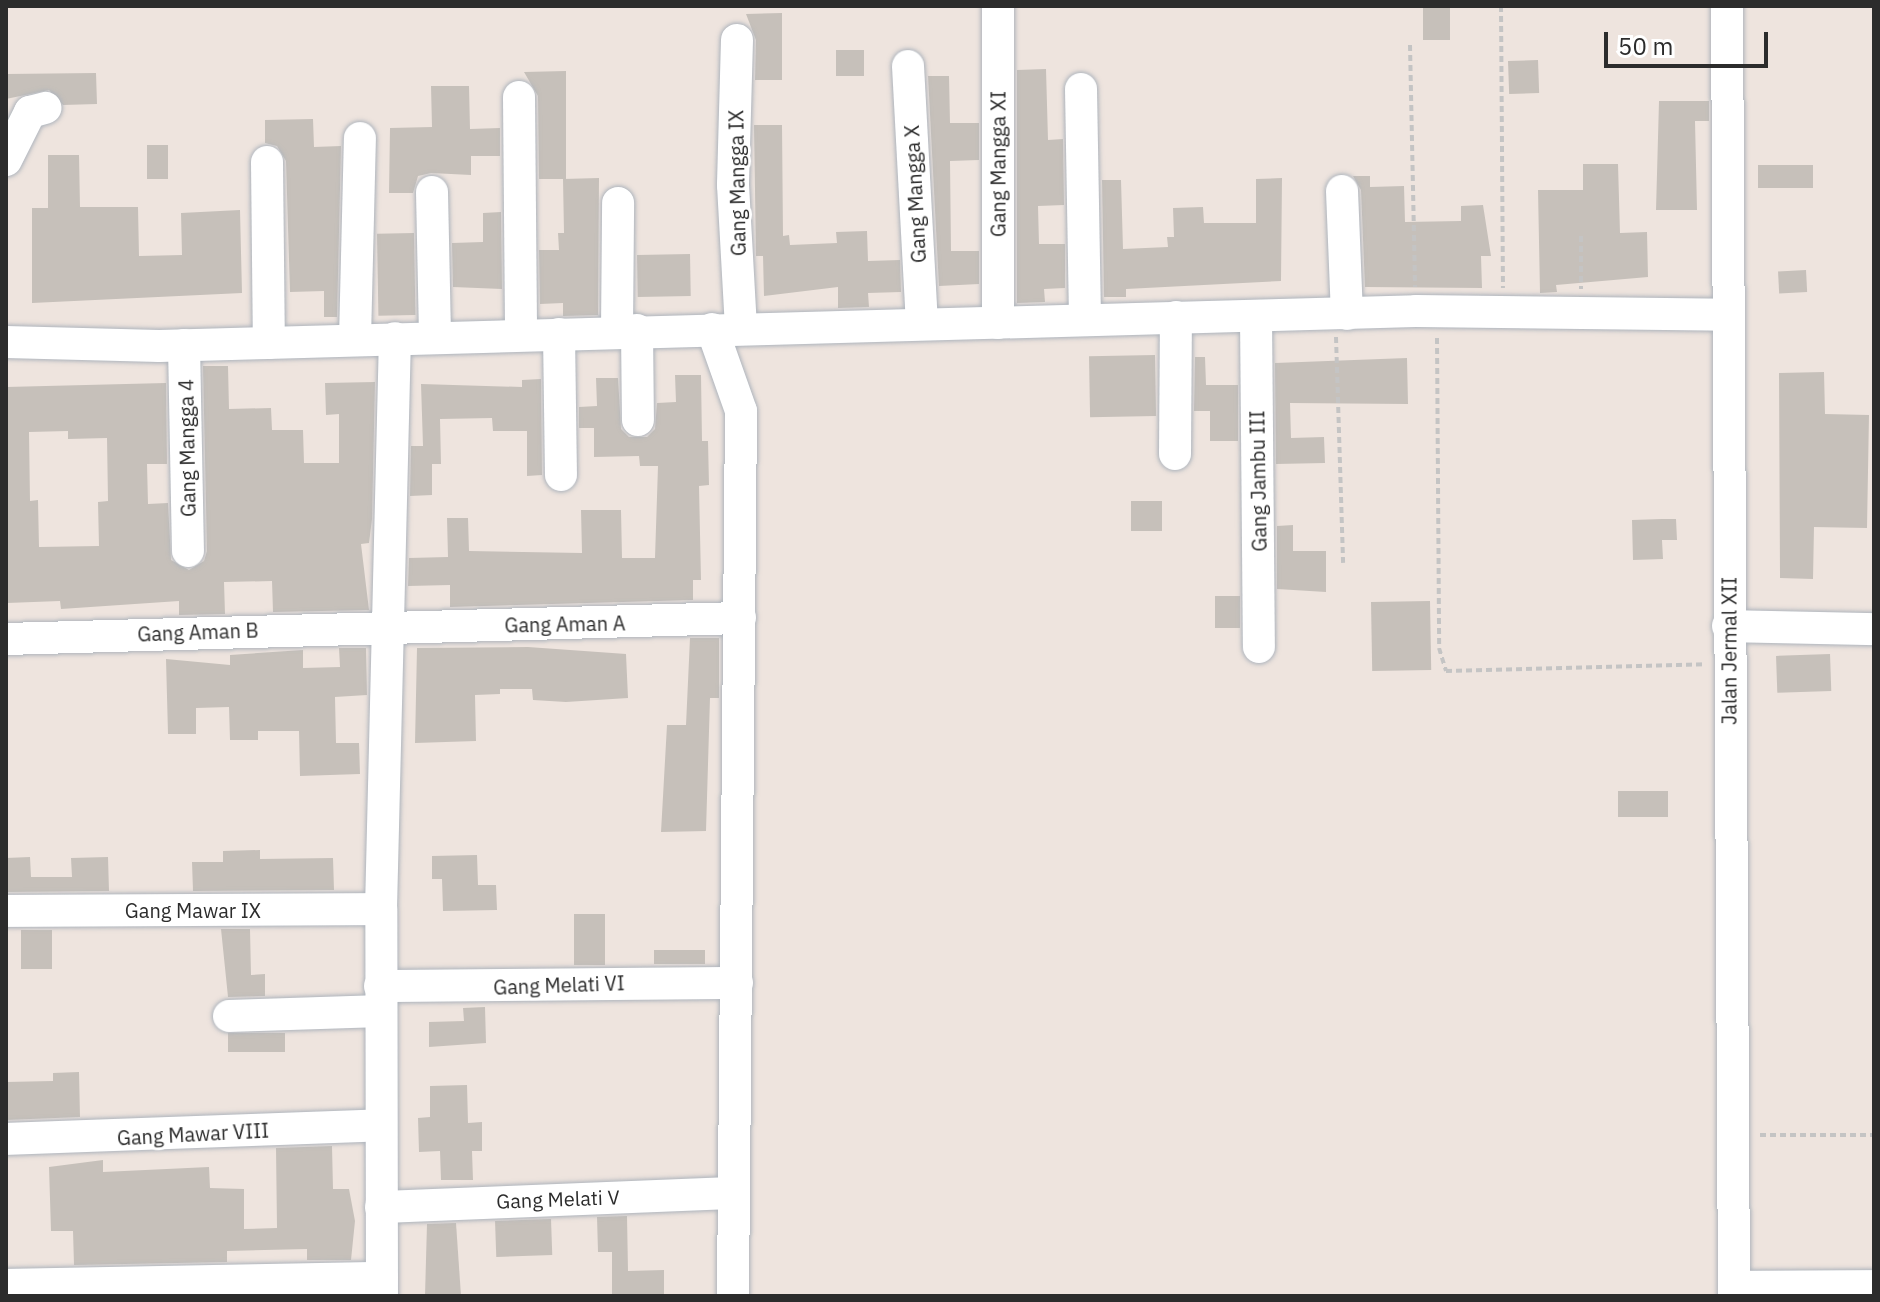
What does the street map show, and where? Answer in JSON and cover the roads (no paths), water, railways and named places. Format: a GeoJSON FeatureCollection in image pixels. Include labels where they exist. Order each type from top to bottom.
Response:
{"type":"FeatureCollection","features":[{"type":"Feature","properties":{"kind":"street","name":"Gang Mangga XI"},"geometry":{"type":"LineString","coordinates":[[998,6],[998,323]]}},
{"type":"Feature","properties":{"kind":"street","name":"Jalan Jermal XII"},"geometry":{"type":"LineString","coordinates":[[1727,6],[1734,1291]]}},
{"type":"Feature","properties":{"kind":"street","name":"Gang Mangga IX"},"geometry":{"type":"LineString","coordinates":[[733,1296],[741,411],[727,328],[737,40]]}},
{"type":"Feature","properties":{"kind":"street","name":"Gang Mangga X"},"geometry":{"type":"LineString","coordinates":[[908,66],[922,323]]}},
{"type":"Feature","properties":{"kind":"street"},"geometry":{"type":"LineString","coordinates":[[1081,89],[1085,319]]}},
{"type":"Feature","properties":{"kind":"street"},"geometry":{"type":"LineString","coordinates":[[519,97],[521,333]]}},
{"type":"Feature","properties":{"kind":"street"},"geometry":{"type":"LineString","coordinates":[[6,160],[30,112],[45,108]]}},
{"type":"Feature","properties":{"kind":"street"},"geometry":{"type":"LineString","coordinates":[[355,339],[360,138]]}},
{"type":"Feature","properties":{"kind":"street"},"geometry":{"type":"LineString","coordinates":[[267,162],[269,343]]}},
{"type":"Feature","properties":{"kind":"street"},"geometry":{"type":"LineString","coordinates":[[1341,314],[1342,191]]}},
{"type":"Feature","properties":{"kind":"street"},"geometry":{"type":"LineString","coordinates":[[432,192],[435,337]]}},
{"type":"Feature","properties":{"kind":"street"},"geometry":{"type":"LineString","coordinates":[[618,203],[627,330],[638,420]]}},
{"type":"Feature","properties":{"kind":"street"},"geometry":{"type":"LineString","coordinates":[[6,342],[184,345],[627,330],[1426,311],[1728,315]]}},
{"type":"Feature","properties":{"kind":"street","name":"Gang Jambu III"},"geometry":{"type":"LineString","coordinates":[[1256,316],[1259,647]]}},
{"type":"Feature","properties":{"kind":"street"},"geometry":{"type":"LineString","coordinates":[[1175,454],[1176,317]]}},
{"type":"Feature","properties":{"kind":"street"},"geometry":{"type":"LineString","coordinates":[[559,334],[561,475]]}},
{"type":"Feature","properties":{"kind":"street"},"geometry":{"type":"LineString","coordinates":[[6,1285],[382,1287],[381,909],[395,338]]}},
{"type":"Feature","properties":{"kind":"street","name":"Gang Mangga 4"},"geometry":{"type":"LineString","coordinates":[[184,345],[188,551]]}},
{"type":"Feature","properties":{"kind":"street","name":"Gang Aman A"},"geometry":{"type":"LineString","coordinates":[[390,625],[740,618]]}},
{"type":"Feature","properties":{"kind":"street","name":"Gang Aman B"},"geometry":{"type":"LineString","coordinates":[[6,639],[390,625]]}},
{"type":"Feature","properties":{"kind":"street"},"geometry":{"type":"LineString","coordinates":[[1728,626],[1874,629]]}},
{"type":"Feature","properties":{"kind":"street","name":"Gang Mawar IX"},"geometry":{"type":"LineString","coordinates":[[6,911],[381,909]]}},
{"type":"Feature","properties":{"kind":"street","name":"Gang Melati VI"},"geometry":{"type":"LineString","coordinates":[[229,1016],[380,998],[737,983]]}},
{"type":"Feature","properties":{"kind":"street","name":"Gang Mawar VIII"},"geometry":{"type":"LineString","coordinates":[[6,1139],[380,1125]]}},
{"type":"Feature","properties":{"kind":"street","name":"Gang Melati V"},"geometry":{"type":"LineString","coordinates":[[381,1207],[734,1193]]}},
{"type":"Feature","properties":{"kind":"street"},"geometry":{"type":"LineString","coordinates":[[1734,1291],[1874,1286]]}}]}
